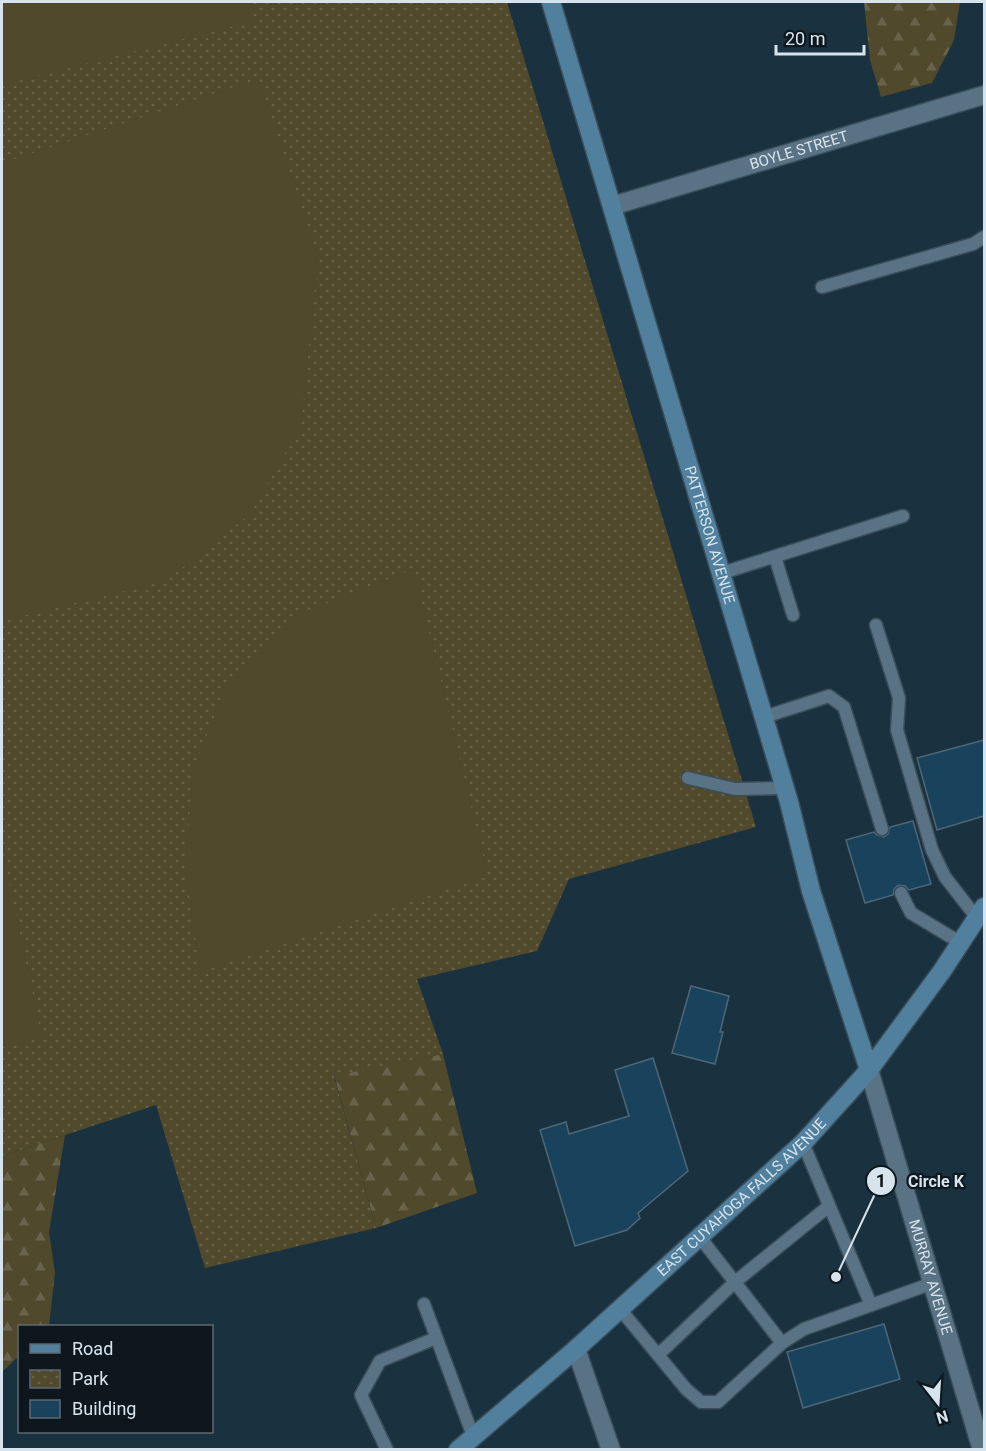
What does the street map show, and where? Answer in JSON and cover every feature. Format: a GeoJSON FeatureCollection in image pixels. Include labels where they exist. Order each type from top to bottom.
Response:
{"type":"FeatureCollection","features":[{"type":"Feature","properties":{"kind":"street","name":"PATTERSON AVENUE"},"geometry":{"type":"LineString","coordinates":[[550,2],[722,573],[785,788],[811,891],[869,1071]]}},
{"type":"Feature","properties":{"kind":"street","name":"BOYLE STREET"},"geometry":{"type":"LineString","coordinates":[[612,206],[984,95]]}},
{"type":"Feature","properties":{"kind":"street","name":"EAST CUYAHOGA FALLS AVENUE"},"geometry":{"type":"LineString","coordinates":[[458,1449],[576,1349],[802,1143],[869,1071],[981,913]]}},
{"type":"Feature","properties":{"kind":"street","name":"MURRAY AVENUE"},"geometry":{"type":"LineString","coordinates":[[869,1071],[982,1449]]}},
{"type":"Feature","properties":{"kind":"street"},"geometry":{"type":"LineString","coordinates":[[576,1349],[611,1449]]}},
{"type":"Feature","properties":{"kind":"lane"},"geometry":{"type":"LineString","coordinates":[[822,287],[973,244],[984,237]]}},
{"type":"Feature","properties":{"kind":"lane"},"geometry":{"type":"LineString","coordinates":[[722,573],[903,516]]}},
{"type":"Feature","properties":{"kind":"lane"},"geometry":{"type":"LineString","coordinates":[[775,556],[793,615]]}},
{"type":"Feature","properties":{"kind":"lane"},"geometry":{"type":"LineString","coordinates":[[876,625],[899,698],[897,730],[932,850],[945,877],[981,913]]}},
{"type":"Feature","properties":{"kind":"lane"},"geometry":{"type":"LineString","coordinates":[[764,717],[829,696],[844,707],[882,830]]}},
{"type":"Feature","properties":{"kind":"lane"},"geometry":{"type":"LineString","coordinates":[[688,778],[735,789],[785,788]]}},
{"type":"Feature","properties":{"kind":"lane"},"geometry":{"type":"LineString","coordinates":[[901,893],[911,913],[960,943]]}},
{"type":"Feature","properties":{"kind":"lane"},"geometry":{"type":"LineString","coordinates":[[802,1143],[871,1305]]}},
{"type":"Feature","properties":{"kind":"lane"},"geometry":{"type":"LineString","coordinates":[[658,1355],[735,1282],[829,1206]]}},
{"type":"Feature","properties":{"kind":"lane"},"geometry":{"type":"LineString","coordinates":[[699,1236],[782,1343]]}},
{"type":"Feature","properties":{"kind":"lane"},"geometry":{"type":"LineString","coordinates":[[620,1309],[686,1389],[701,1402],[718,1402],[782,1343],[804,1329],[933,1283]]}},
{"type":"Feature","properties":{"kind":"lane"},"geometry":{"type":"LineString","coordinates":[[424,1304],[473,1436]]}},
{"type":"Feature","properties":{"kind":"lane"},"geometry":{"type":"LineString","coordinates":[[387,1449],[361,1395],[380,1361],[436,1338]]}},
{"type":"Feature","properties":{"kind":"green space"},"geometry":{"type":"Polygon","coordinates":[[[2,2],[507,2],[756,827],[569,879],[537,951],[417,979],[443,1054],[334,1076],[376,1228],[205,1268],[156,1105],[2,1156],[2,2]]]}},
{"type":"Feature","properties":{"kind":"green space"},"geometry":{"type":"Polygon","coordinates":[[[2,2],[247,2],[255,21],[2,85],[2,2]]]}},
{"type":"Feature","properties":{"kind":"green space"},"geometry":{"type":"Polygon","coordinates":[[[864,2],[960,2],[954,40],[932,83],[881,97],[870,60],[864,2]]]}},
{"type":"Feature","properties":{"kind":"green space"},"geometry":{"type":"Polygon","coordinates":[[[258,79],[318,258],[301,426],[250,514],[166,581],[2,621],[2,163],[258,79]]]}},
{"type":"Feature","properties":{"kind":"green space"},"geometry":{"type":"Polygon","coordinates":[[[414,569],[488,876],[200,972],[185,867],[193,772],[223,693],[302,613],[414,569]]]}},
{"type":"Feature","properties":{"kind":"green space"},"geometry":{"type":"Polygon","coordinates":[[[2,849],[42,1038],[2,1047],[2,849]]]}},
{"type":"Feature","properties":{"kind":"green space"},"geometry":{"type":"Polygon","coordinates":[[[443,1054],[477,1193],[376,1228],[334,1075],[443,1054]]]}},
{"type":"Feature","properties":{"kind":"green space"},"geometry":{"type":"Polygon","coordinates":[[[65,1135],[49,1232],[55,1273],[49,1325],[18,1325],[18,1357],[2,1372],[2,1156],[65,1135]]]}},
{"type":"Feature","properties":{"kind":"building"},"geometry":{"type":"Polygon","coordinates":[[[984,740],[984,816],[937,830],[917,758],[984,740]]]}},
{"type":"Feature","properties":{"kind":"building"},"geometry":{"type":"Polygon","coordinates":[[[913,821],[931,884],[909,890],[905,886],[898,885],[893,895],[865,903],[846,840],[874,832],[884,837],[888,834],[890,827],[913,821]]]}},
{"type":"Feature","properties":{"kind":"building"},"geometry":{"type":"Polygon","coordinates":[[[691,986],[729,996],[715,1064],[672,1053],[691,986]]]}},
{"type":"Feature","properties":{"kind":"building"},"geometry":{"type":"Polygon","coordinates":[[[653,1058],[688,1171],[638,1213],[640,1218],[627,1230],[575,1246],[540,1130],[566,1122],[569,1134],[629,1116],[615,1070],[653,1058]]]}},
{"type":"Feature","properties":{"kind":"building"},"geometry":{"type":"Polygon","coordinates":[[[884,1324],[900,1379],[803,1408],[787,1352],[884,1324]]]}},
{"type":"Feature","properties":{"kind":"place","name":"Circle K"},"geometry":{"type":"Point","coordinates":[836,1277]}}]}
